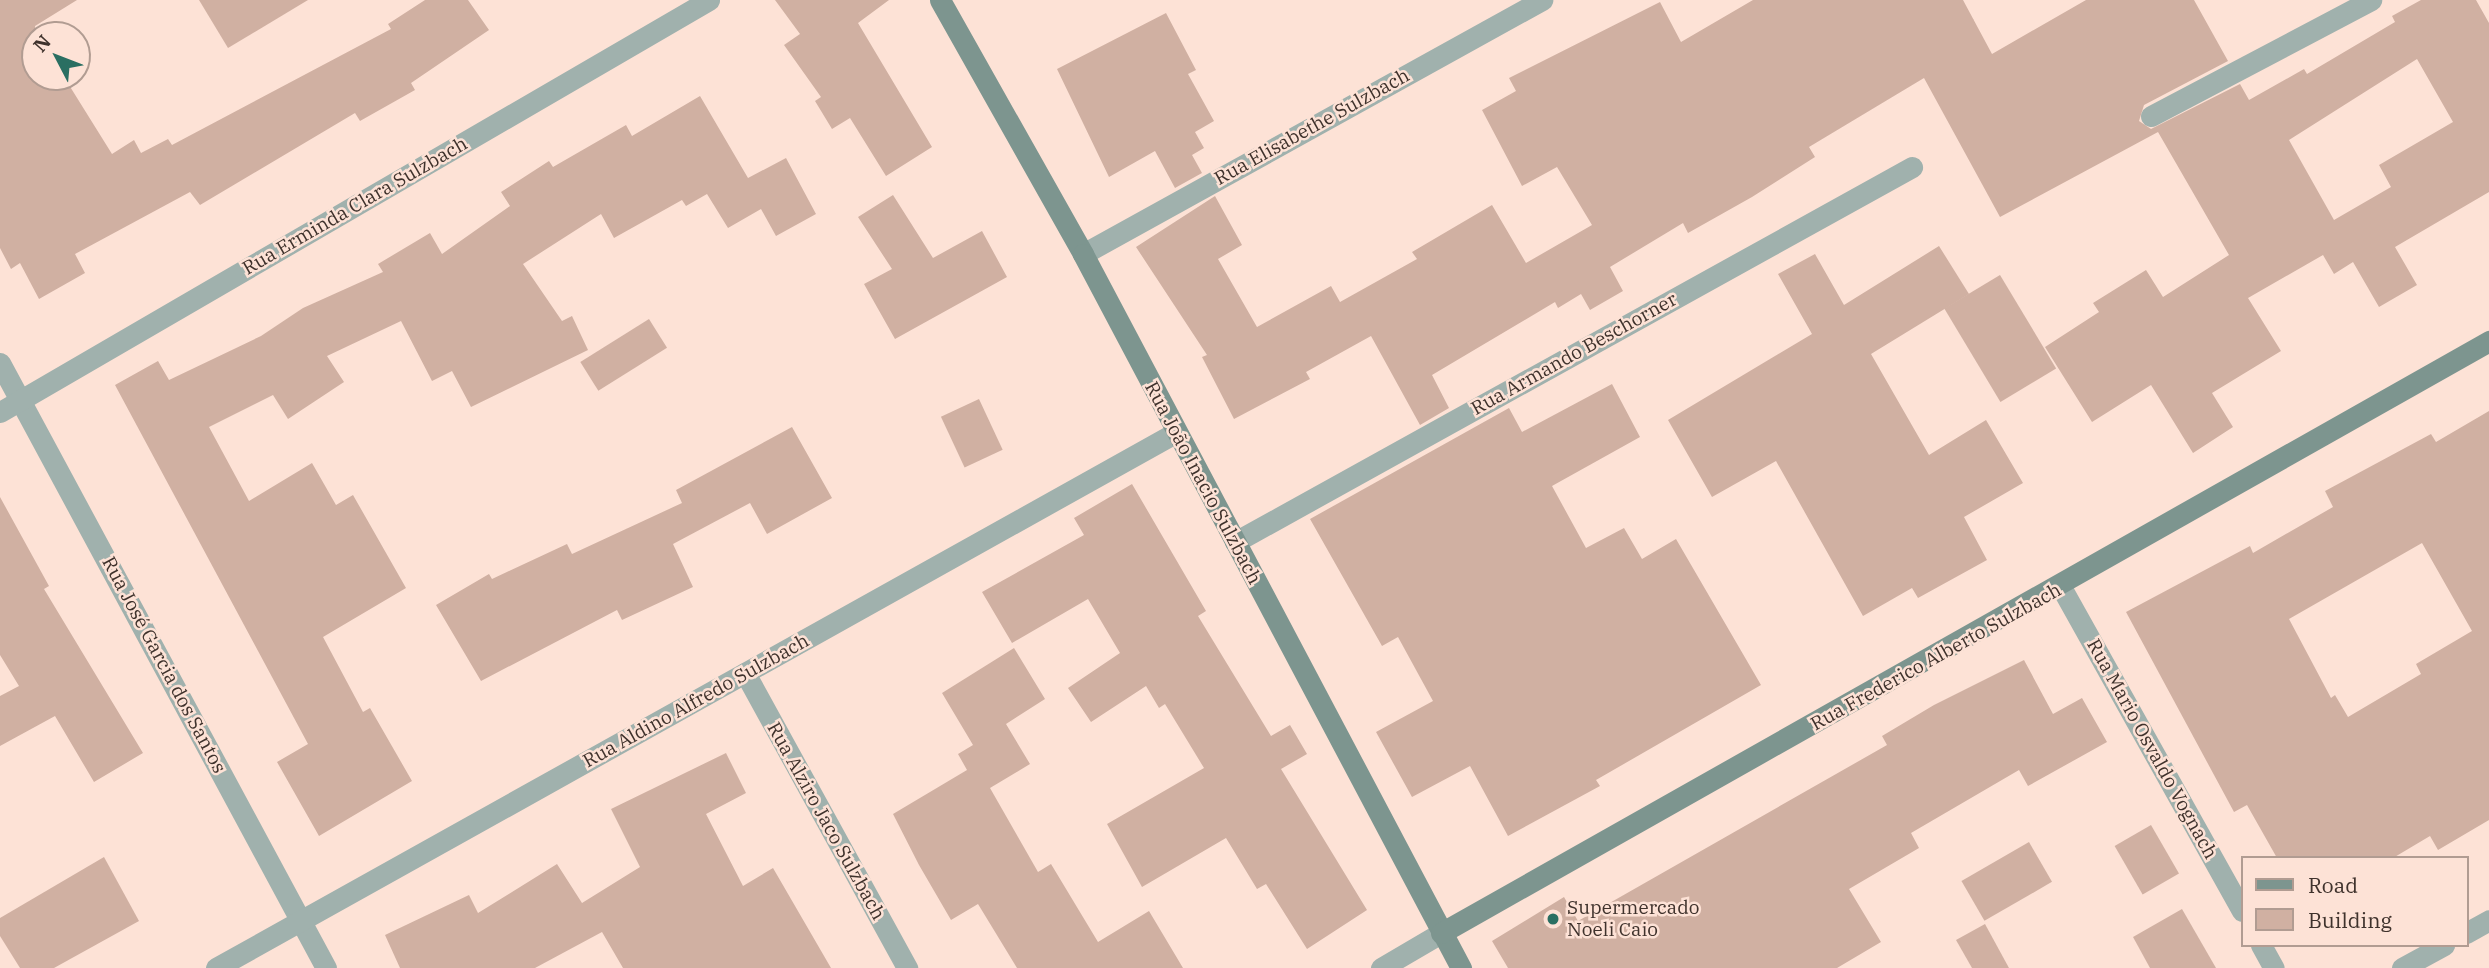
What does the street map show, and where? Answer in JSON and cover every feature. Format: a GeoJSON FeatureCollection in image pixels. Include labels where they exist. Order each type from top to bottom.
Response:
{"type":"FeatureCollection","features":[{"type":"Feature","properties":{"kind":"street","name":"Rua Erminda Clara Sulzbach"},"geometry":{"type":"LineString","coordinates":[[0,412],[709,0]]}},
{"type":"Feature","properties":{"kind":"street","name":"Rua João Inacio Sulzbach"},"geometry":{"type":"LineString","coordinates":[[940,0],[1083,254],[1175,433],[1461,968]]}},
{"type":"Feature","properties":{"kind":"street","name":"Rua Elisabethe Sulzbach"},"geometry":{"type":"LineString","coordinates":[[1083,254],[1542,0]]}},
{"type":"Feature","properties":{"kind":"street"},"geometry":{"type":"LineString","coordinates":[[2151,116],[2371,0]]}},
{"type":"Feature","properties":{"kind":"street","name":"Rua Armando Beschorner"},"geometry":{"type":"LineString","coordinates":[[1235,542],[1912,167]]}},
{"type":"Feature","properties":{"kind":"street","name":"Rua Frederico Alberto Sulzbach"},"geometry":{"type":"LineString","coordinates":[[1381,968],[2061,587],[2489,341]]}},
{"type":"Feature","properties":{"kind":"street","name":"Rua José Garcia dos Santos"},"geometry":{"type":"LineString","coordinates":[[0,363],[327,968]]}},
{"type":"Feature","properties":{"kind":"street","name":"Rua Aldino Alfredo Sulzbach"},"geometry":{"type":"LineString","coordinates":[[216,968],[1175,433]]}},
{"type":"Feature","properties":{"kind":"street","name":"Rua Mario Osvaldo Vognach"},"geometry":{"type":"LineString","coordinates":[[2061,587],[2240,907]]}},
{"type":"Feature","properties":{"kind":"street","name":"Rua Alziro Jaco Sulzbach"},"geometry":{"type":"LineString","coordinates":[[745,673],[907,968]]}},
{"type":"Feature","properties":{"kind":"street"},"geometry":{"type":"LineString","coordinates":[[2468,932],[2489,920]]}},
{"type":"Feature","properties":{"kind":"street"},"geometry":{"type":"LineString","coordinates":[[2263,947],[2274,968]]}},
{"type":"Feature","properties":{"kind":"street"},"geometry":{"type":"LineString","coordinates":[[2402,968],[2440,947]]}},
{"type":"Feature","properties":{"kind":"building"},"geometry":{"type":"Polygon","coordinates":[[[0,0],[77,0],[43,21],[21,21],[21,91],[73,91],[112,154],[134,140],[141,153],[168,139],[172,145],[391,29],[388,24],[425,0],[468,0],[489,30],[411,83],[415,90],[360,121],[355,113],[200,205],[190,192],[75,254],[85,273],[39,299],[20,263],[11,269],[0,248],[0,0]]]}},
{"type":"Feature","properties":{"kind":"building"},"geometry":{"type":"Polygon","coordinates":[[[199,0],[308,0],[228,48],[199,0]]]}},
{"type":"Feature","properties":{"kind":"building"},"geometry":{"type":"Polygon","coordinates":[[[775,0],[889,0],[858,23],[932,147],[886,176],[850,118],[832,129],[815,101],[821,97],[784,45],[800,34],[775,0]]]}},
{"type":"Feature","properties":{"kind":"building"},"geometry":{"type":"Polygon","coordinates":[[[1753,0],[1963,0],[1992,54],[2086,0],[2194,0],[2228,61],[2144,105],[2139,121],[2151,129],[2240,84],[2249,100],[2304,69],[2307,74],[2395,22],[2392,16],[2421,0],[2476,0],[2489,23],[2489,192],[2395,247],[2417,285],[2379,307],[2353,262],[2334,274],[2323,255],[2248,298],[2281,351],[2212,393],[2233,427],[2193,453],[2151,385],[2092,422],[2045,347],[2099,312],[2093,303],[2146,270],[2163,297],[2229,255],[2158,132],[2000,217],[1924,78],[1809,147],[1815,157],[1752,197],[1688,233],[1683,223],[1610,267],[1623,291],[1590,310],[1581,294],[1558,308],[1555,302],[1432,375],[1449,408],[1420,425],[1371,336],[1306,372],[1310,379],[1234,419],[1202,357],[1207,355],[1136,247],[1215,196],[1242,245],[1218,259],[1257,327],[1331,286],[1340,302],[1417,259],[1412,252],[1492,205],[1526,263],[1592,225],[1557,167],[1522,186],[1482,110],[1516,91],[1509,78],[1660,2],[1681,42],[1753,0]],[[2417,59],[2289,140],[2334,220],[2391,187],[2379,165],[2453,122],[2417,59]]]}},
{"type":"Feature","properties":{"kind":"building"},"geometry":{"type":"Polygon","coordinates":[[[1166,13],[1196,70],[1188,74],[1214,121],[1195,132],[1204,148],[1192,155],[1202,173],[1175,188],[1155,151],[1109,177],[1057,69],[1166,13]]]}},
{"type":"Feature","properties":{"kind":"building"},"geometry":{"type":"Polygon","coordinates":[[[700,96],[748,178],[786,158],[816,214],[776,236],[761,209],[728,228],[707,194],[686,206],[682,200],[614,238],[601,214],[523,264],[562,321],[572,316],[588,350],[471,407],[452,371],[432,381],[401,321],[327,356],[344,382],[288,419],[273,395],[209,427],[249,501],[312,463],[336,505],[353,495],[406,588],[323,637],[363,712],[370,708],[412,781],[319,836],[277,762],[308,744],[115,385],[158,361],[169,380],[261,336],[303,308],[383,272],[378,264],[430,233],[442,254],[510,206],[501,192],[549,161],[553,167],[626,125],[632,136],[700,96]]]}},
{"type":"Feature","properties":{"kind":"building"},"geometry":{"type":"Polygon","coordinates":[[[893,195],[933,258],[982,231],[1007,277],[895,339],[864,284],[892,269],[858,217],[893,195]]]}},
{"type":"Feature","properties":{"kind":"building"},"geometry":{"type":"Polygon","coordinates":[[[1939,246],[1969,294],[1871,354],[1929,455],[1986,420],[2023,483],[1964,517],[1987,560],[1918,598],[1912,588],[1863,616],[1776,461],[1712,497],[1668,420],[1812,334],[1778,274],[1815,254],[1844,305],[1939,246]]]}},
{"type":"Feature","properties":{"kind":"building"},"geometry":{"type":"Polygon","coordinates":[[[2000,275],[2056,368],[2000,402],[1944,308],[2000,275]]]}},
{"type":"Feature","properties":{"kind":"building"},"geometry":{"type":"Polygon","coordinates":[[[649,319],[667,348],[598,391],[580,362],[649,319]]]}},
{"type":"Feature","properties":{"kind":"building"},"geometry":{"type":"Polygon","coordinates":[[[1612,384],[1640,437],[1552,486],[1586,548],[1624,528],[1642,559],[1676,539],[1761,685],[1596,780],[1600,786],[1508,836],[1470,766],[1412,797],[1376,732],[1433,701],[1398,637],[1382,646],[1310,519],[1509,408],[1522,432],[1612,384]]]}},
{"type":"Feature","properties":{"kind":"building"},"geometry":{"type":"Polygon","coordinates":[[[979,399],[1003,450],[965,468],[941,417],[979,399]]]}},
{"type":"Feature","properties":{"kind":"building"},"geometry":{"type":"Polygon","coordinates":[[[2489,411],[2489,820],[2438,850],[2430,836],[2396,856],[2276,856],[2247,805],[2234,812],[2126,612],[2250,546],[2253,553],[2333,507],[2325,491],[2431,434],[2436,442],[2489,411]],[[2422,543],[2289,619],[2331,698],[2335,695],[2348,717],[2421,674],[2416,664],[2472,631],[2422,543]]]}},
{"type":"Feature","properties":{"kind":"building"},"geometry":{"type":"Polygon","coordinates":[[[792,427],[832,498],[767,534],[750,503],[673,544],[693,587],[622,620],[617,610],[481,681],[436,605],[489,574],[492,579],[567,544],[572,554],[682,503],[676,490],[792,427]]]}},
{"type":"Feature","properties":{"kind":"building"},"geometry":{"type":"Polygon","coordinates":[[[1132,484],[1206,611],[1198,616],[1271,736],[1290,725],[1307,754],[1281,769],[1367,910],[1307,949],[1266,884],[1257,889],[1226,838],[1142,887],[1107,824],[1204,768],[1165,704],[1159,708],[1146,686],[1091,722],[1068,688],[1120,653],[1088,599],[1012,643],[982,592],[1084,535],[1074,518],[1132,484]]]}},
{"type":"Feature","properties":{"kind":"building"},"geometry":{"type":"Polygon","coordinates":[[[0,497],[49,586],[44,589],[143,753],[94,782],[55,716],[0,746],[0,696],[19,686],[0,655],[0,497]]]}},
{"type":"Feature","properties":{"kind":"building"},"geometry":{"type":"Polygon","coordinates":[[[1014,648],[1045,699],[1006,724],[1030,764],[990,788],[1038,872],[1051,864],[1098,942],[1149,911],[1183,968],[1017,968],[978,904],[951,920],[919,865],[893,814],[967,770],[958,754],[973,745],[942,693],[1014,648]]]}},
{"type":"Feature","properties":{"kind":"building"},"geometry":{"type":"Polygon","coordinates":[[[2024,660],[2053,714],[2082,698],[2107,742],[2028,786],[2019,770],[1911,833],[1919,848],[1849,889],[1881,942],[1837,968],[1508,968],[1492,941],[1564,897],[1578,921],[1887,745],[1882,736],[1934,705],[2024,660]]]}},
{"type":"Feature","properties":{"kind":"building"},"geometry":{"type":"Polygon","coordinates":[[[726,753],[746,793],[706,814],[743,886],[773,868],[831,968],[623,968],[602,932],[535,968],[400,968],[385,935],[469,895],[478,913],[557,864],[582,903],[640,867],[611,809],[726,753]]]}},
{"type":"Feature","properties":{"kind":"building"},"geometry":{"type":"Polygon","coordinates":[[[2151,825],[2179,873],[2143,894],[2115,846],[2151,825]]]}},
{"type":"Feature","properties":{"kind":"building"},"geometry":{"type":"Polygon","coordinates":[[[2029,842],[2052,882],[1984,921],[1961,881],[2029,842]]]}},
{"type":"Feature","properties":{"kind":"building"},"geometry":{"type":"Polygon","coordinates":[[[104,857],[139,921],[54,968],[20,968],[0,936],[0,918],[104,857]]]}},
{"type":"Feature","properties":{"kind":"building"},"geometry":{"type":"Polygon","coordinates":[[[2182,909],[2216,968],[2150,968],[2133,937],[2182,909]]]}},
{"type":"Feature","properties":{"kind":"building"},"geometry":{"type":"Polygon","coordinates":[[[1985,924],[2009,968],[1972,968],[1956,940],[1985,924]]]}},
{"type":"Feature","properties":{"kind":"place","name":"Supermercado Noeli Caio"},"geometry":{"type":"Point","coordinates":[1553,919]}}]}
